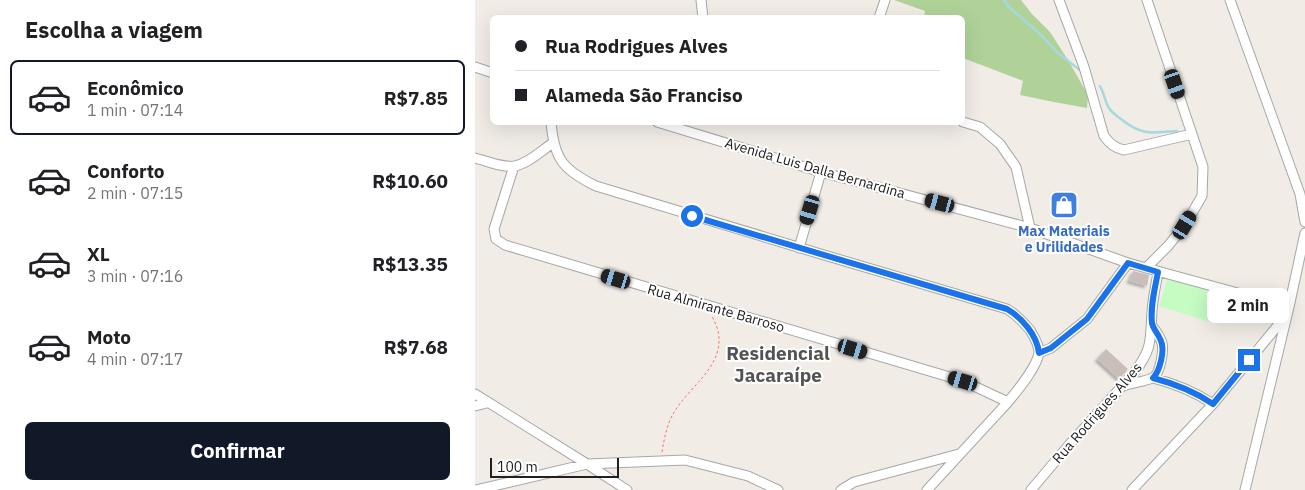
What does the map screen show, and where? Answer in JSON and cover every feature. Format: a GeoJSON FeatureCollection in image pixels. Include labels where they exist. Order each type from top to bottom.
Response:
{"type":"FeatureCollection","features":[{"type":"Feature","properties":{"kind":"street"},"geometry":{"type":"LineString","coordinates":[[701,0],[703,15]]}},
{"type":"Feature","properties":{"kind":"street"},"geometry":{"type":"LineString","coordinates":[[880,15],[885,0]]}},
{"type":"Feature","properties":{"kind":"street"},"geometry":{"type":"LineString","coordinates":[[1059,0],[1084,67],[1105,136],[1113,146],[1124,150],[1192,134]]}},
{"type":"Feature","properties":{"kind":"street"},"geometry":{"type":"LineString","coordinates":[[1145,268],[1168,246],[1185,225],[1202,196],[1203,167],[1147,0]]}},
{"type":"Feature","properties":{"kind":"street"},"geometry":{"type":"LineString","coordinates":[[1230,0],[1302,193],[1305,222]]}},
{"type":"Feature","properties":{"kind":"street"},"geometry":{"type":"LineString","coordinates":[[475,67],[490,72]]}},
{"type":"Feature","properties":{"kind":"street"},"geometry":{"type":"LineString","coordinates":[[965,123],[980,127],[1000,144],[1016,167],[1030,228]]}},
{"type":"Feature","properties":{"kind":"street"},"geometry":{"type":"LineString","coordinates":[[551,125],[553,143],[558,155],[576,175],[596,186],[1007,309],[1017,316],[1036,339],[1039,353],[1037,361],[1029,375],[1008,402],[927,490]]}},
{"type":"Feature","properties":{"kind":"street","name":"Avenida Luis Dalla Bernardina"},"geometry":{"type":"LineString","coordinates":[[667,125],[821,172],[1030,228],[1158,272],[1289,307]]}},
{"type":"Feature","properties":{"kind":"street"},"geometry":{"type":"LineString","coordinates":[[475,158],[499,165],[514,166],[526,161],[553,143]]}},
{"type":"Feature","properties":{"kind":"street","name":"Rua Almirante Barroso"},"geometry":{"type":"LineString","coordinates":[[514,166],[494,229],[496,239],[505,246],[963,381],[1008,402]]}},
{"type":"Feature","properties":{"kind":"street"},"geometry":{"type":"LineString","coordinates":[[799,248],[821,172]]}},
{"type":"Feature","properties":{"kind":"street"},"geometry":{"type":"LineString","coordinates":[[1245,490],[1305,233]]}},
{"type":"Feature","properties":{"kind":"street"},"geometry":{"type":"LineString","coordinates":[[1039,353],[1051,348],[1087,319],[1128,263]]}},
{"type":"Feature","properties":{"kind":"street","name":"Rua Rodrigues Alves"},"geometry":{"type":"LineString","coordinates":[[1031,490],[1144,360],[1150,347],[1153,296],[1158,272]]}},
{"type":"Feature","properties":{"kind":"street"},"geometry":{"type":"LineString","coordinates":[[1132,490],[1213,404],[1285,317]]}},
{"type":"Feature","properties":{"kind":"street"},"geometry":{"type":"LineString","coordinates":[[1152,326],[1163,346],[1157,374],[1153,378]]}},
{"type":"Feature","properties":{"kind":"street"},"geometry":{"type":"LineString","coordinates":[[1123,386],[1132,382],[1153,378],[1188,389],[1213,404]]}},
{"type":"Feature","properties":{"kind":"street"},"geometry":{"type":"LineString","coordinates":[[475,394],[627,490]]}},
{"type":"Feature","properties":{"kind":"street"},"geometry":{"type":"LineString","coordinates":[[475,406],[487,403]]}},
{"type":"Feature","properties":{"kind":"street"},"geometry":{"type":"LineString","coordinates":[[841,490],[854,482],[960,454]]}},
{"type":"Feature","properties":{"kind":"street"},"geometry":{"type":"LineString","coordinates":[[476,490],[587,464],[685,460],[748,476],[778,490]]}},
{"type":"Feature","properties":{"kind":"path"},"geometry":{"type":"LineString","coordinates":[[661,461],[664,435],[671,417],[685,396],[706,373],[719,349],[718,331],[708,306]]}},
{"type":"Feature","properties":{"kind":"green space"},"geometry":{"type":"Polygon","coordinates":[[[894,0],[1021,0],[1050,32],[1068,60],[1088,95],[1087,108],[1020,95],[1023,81],[965,59],[965,15],[924,15],[925,11],[894,0]]]}},
{"type":"Feature","properties":{"kind":"green space"},"geometry":{"type":"Polygon","coordinates":[[[1168,278],[1219,294],[1210,322],[1159,306],[1168,278]]]}},
{"type":"Feature","properties":{"kind":"building"},"geometry":{"type":"Polygon","coordinates":[[[1133,271],[1149,275],[1147,286],[1129,281],[1133,271]]]}},
{"type":"Feature","properties":{"kind":"building"},"geometry":{"type":"Polygon","coordinates":[[[1106,349],[1128,369],[1119,379],[1097,359],[1106,349]]]}},
{"type":"Feature","properties":{"kind":"waterway"},"geometry":{"type":"LineString","coordinates":[[1004,0],[1010,8],[1040,34],[1058,53],[1081,71]]}},
{"type":"Feature","properties":{"kind":"waterway"},"geometry":{"type":"LineString","coordinates":[[1100,86],[1110,110],[1128,124],[1141,131],[1177,131]]}},
{"type":"Feature","properties":{"kind":"place","name":"Max Materiais e Urilidades"},"geometry":{"type":"Point","coordinates":[1064,205]}},
{"type":"Feature","properties":{"kind":"district","name":"Residencial Jacaraípe"},"geometry":{"type":"Point","coordinates":[778,364]}},
{"type":"Feature","properties":{"kind":"route"},"geometry":{"type":"LineString","coordinates":[[692,216],[1007,309],[1017,316],[1036,339],[1039,353],[1051,348],[1087,319],[1128,263],[1158,272],[1153,296],[1152,326],[1163,346],[1157,374],[1153,378],[1188,389],[1213,404],[1249,360]]}}]}
